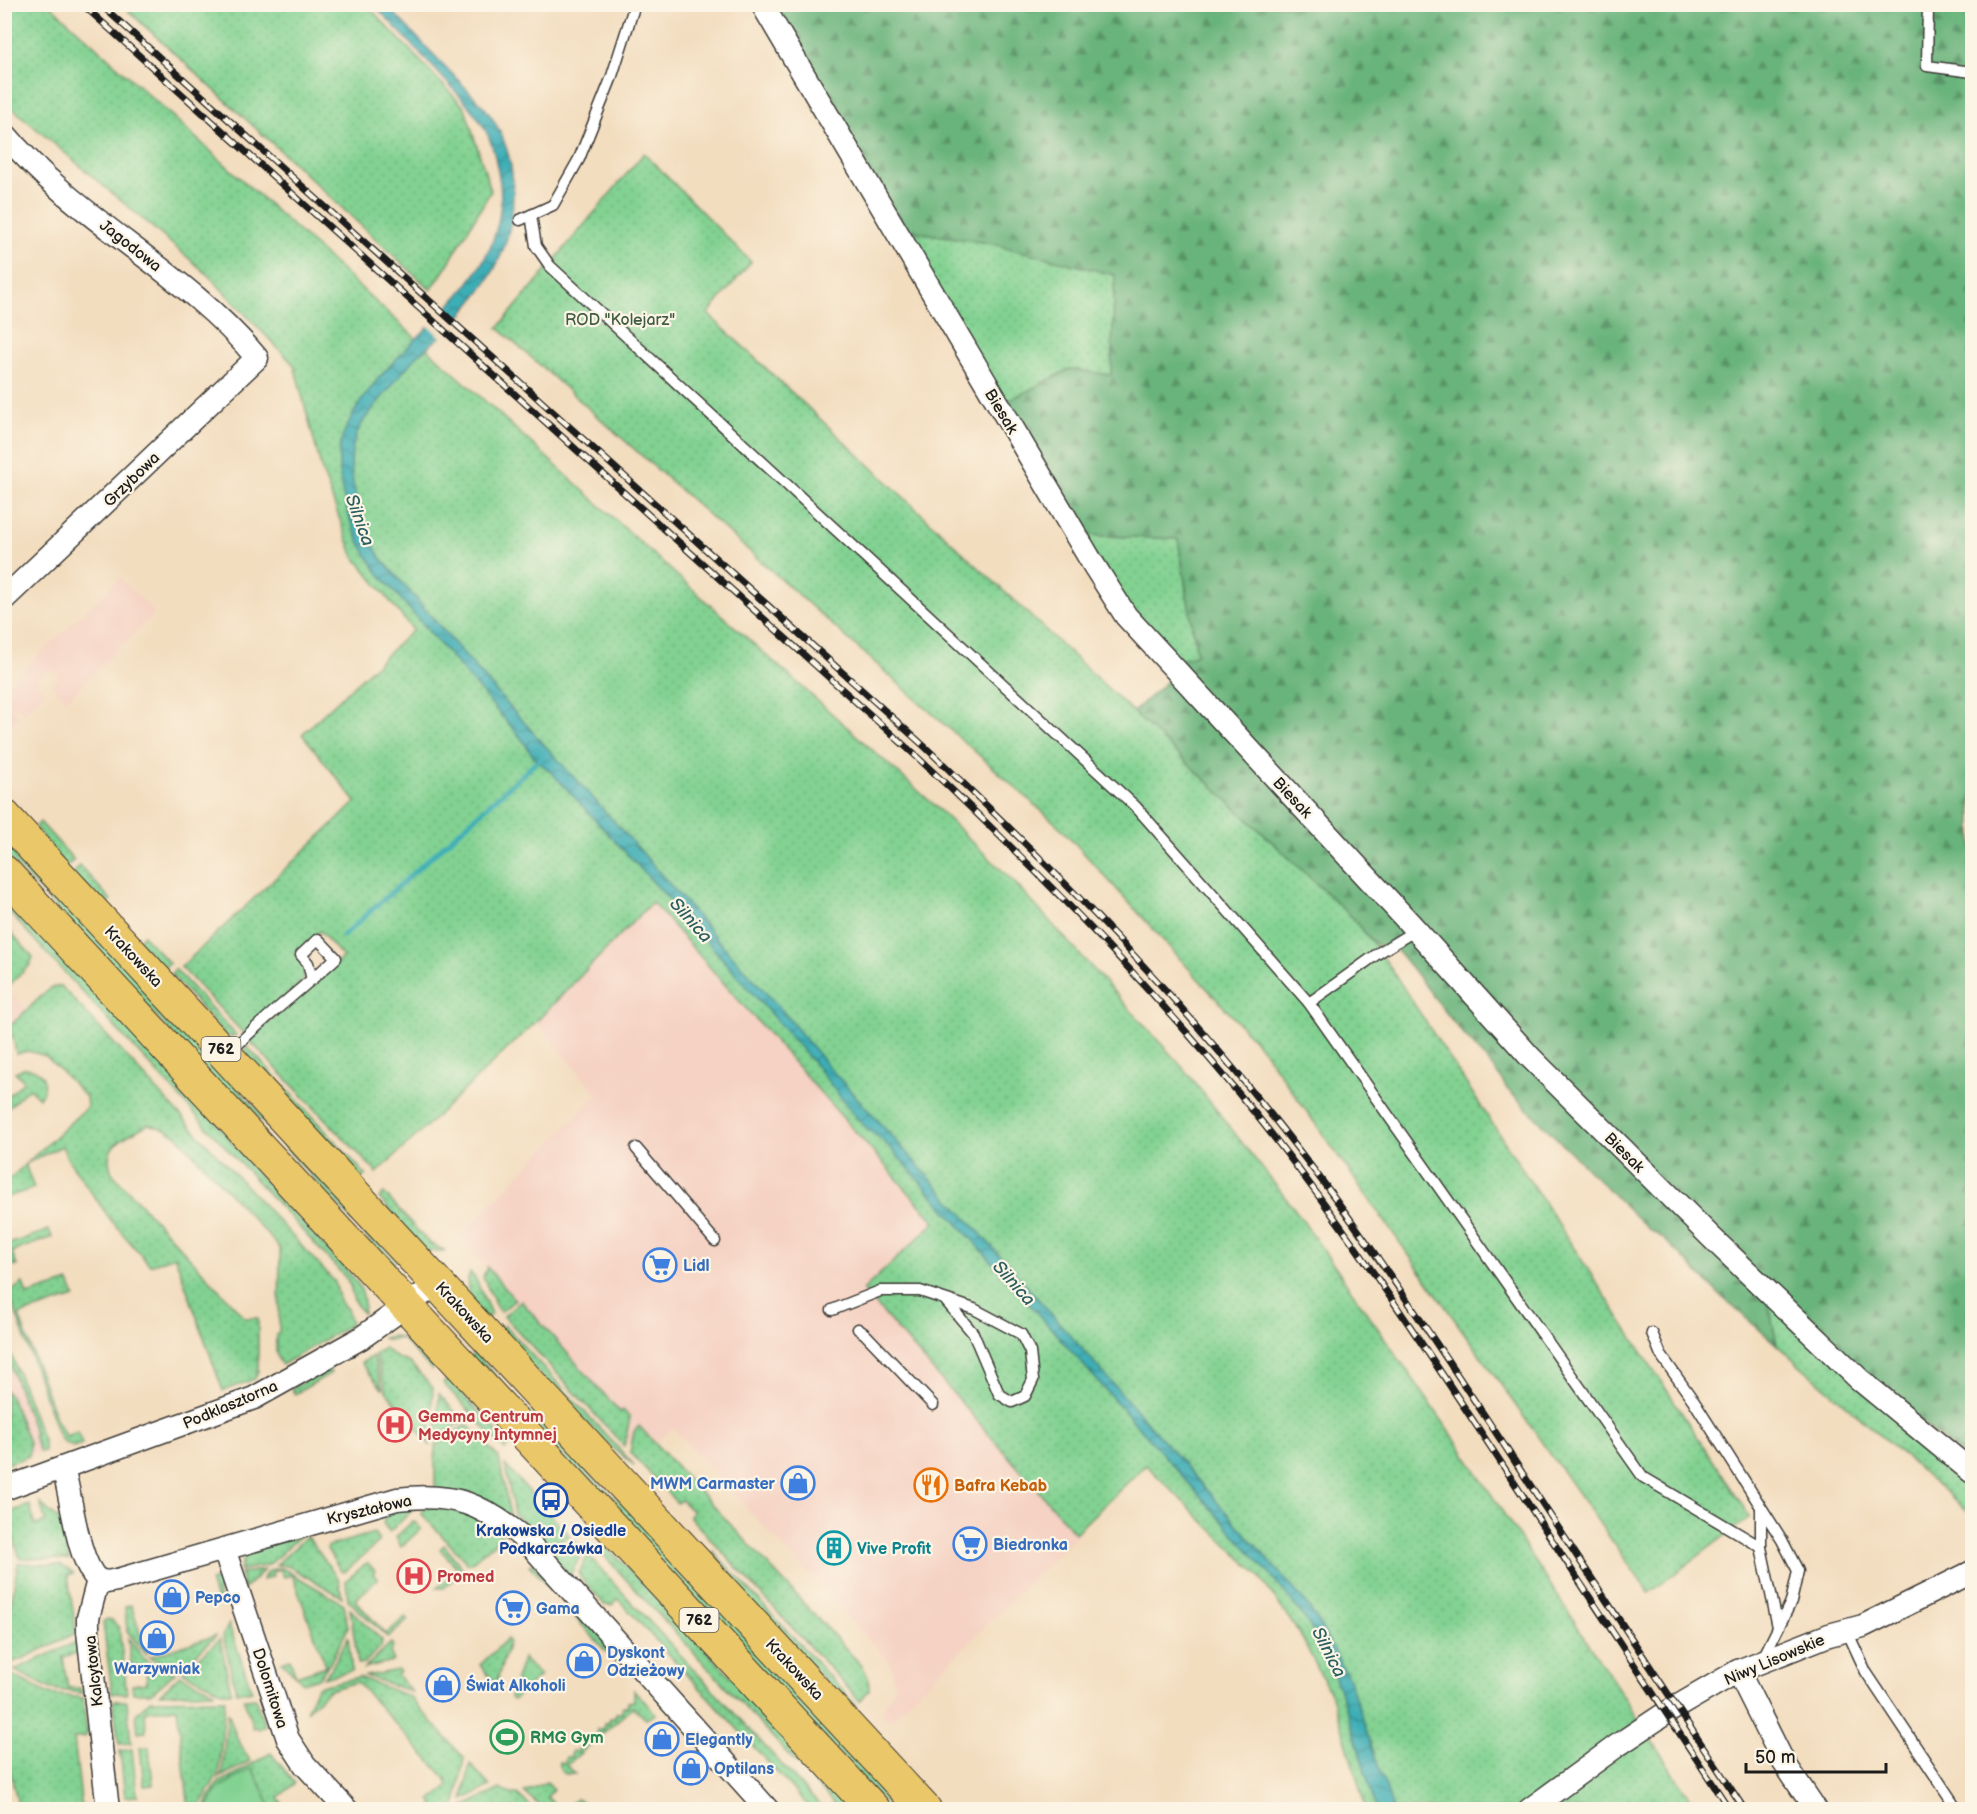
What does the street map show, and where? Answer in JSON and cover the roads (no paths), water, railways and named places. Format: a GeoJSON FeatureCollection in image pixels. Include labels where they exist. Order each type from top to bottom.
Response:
{"type":"FeatureCollection","features":[{"type":"Feature","properties":{"kind":"main road","name":"Krakowska"},"geometry":{"type":"LineString","coordinates":[[4,816],[925,1809]]}},
{"type":"Feature","properties":{"kind":"main road","name":"762"},"geometry":{"type":"LineString","coordinates":[[4,872],[874,1809]]}},
{"type":"Feature","properties":{"kind":"street","name":"Biesak"},"geometry":{"type":"LineString","coordinates":[[762,4],[1058,506],[1126,616],[1530,1057],[1711,1237],[1859,1378],[1972,1472]]}},
{"type":"Feature","properties":{"kind":"street","name":"Jagodowa"},"geometry":{"type":"LineString","coordinates":[[8,144],[75,202],[159,266],[215,314],[257,358]]}},
{"type":"Feature","properties":{"kind":"street","name":"Grzybowa"},"geometry":{"type":"LineString","coordinates":[[4,599],[257,358]]}},
{"type":"Feature","properties":{"kind":"street","name":"Podklasztorna"},"geometry":{"type":"LineString","coordinates":[[4,1489],[254,1398],[361,1338],[438,1283]]}},
{"type":"Feature","properties":{"kind":"street"},"geometry":{"type":"LineString","coordinates":[[63,1468],[84,1560],[90,1573],[98,1580]]}},
{"type":"Feature","properties":{"kind":"street","name":"Kryształowa"},"geometry":{"type":"LineString","coordinates":[[98,1580],[107,1582],[117,1580],[397,1499],[429,1496],[453,1499],[483,1510],[509,1525],[526,1540],[768,1809]]}},
{"type":"Feature","properties":{"kind":"street","name":"Dolomitowa"},"geometry":{"type":"LineString","coordinates":[[224,1550],[288,1739],[305,1765],[347,1809]]}},
{"type":"Feature","properties":{"kind":"street","name":"Niwy Lisowskie"},"geometry":{"type":"LineString","coordinates":[[1528,1809],[1642,1729],[1738,1671],[1829,1635],[1863,1626],[1972,1572]]}},
{"type":"Feature","properties":{"kind":"street","name":"Kalcytowa"},"geometry":{"type":"LineString","coordinates":[[98,1580],[88,1618],[88,1631],[108,1809]]}},
{"type":"Feature","properties":{"kind":"street"},"geometry":{"type":"LineString","coordinates":[[1738,1671],[1783,1761],[1816,1809]]}},
{"type":"Feature","properties":{"kind":"lane"},"geometry":{"type":"LineString","coordinates":[[520,219],[553,206],[579,159],[611,79],[635,4]]}},
{"type":"Feature","properties":{"kind":"lane"},"geometry":{"type":"LineString","coordinates":[[1928,4],[1927,66],[1972,72]]}},
{"type":"Feature","properties":{"kind":"lane"},"geometry":{"type":"LineString","coordinates":[[531,215],[536,246],[549,266],[1136,807],[1309,1003],[1643,1477],[1761,1547]]}},
{"type":"Feature","properties":{"kind":"lane"},"geometry":{"type":"LineString","coordinates":[[1309,1003],[1380,952],[1416,930]]}},
{"type":"Feature","properties":{"kind":"lane"},"geometry":{"type":"LineString","coordinates":[[227,1056],[243,1039],[312,980]]}},
{"type":"Feature","properties":{"kind":"lane"},"geometry":{"type":"LineString","coordinates":[[636,1148],[715,1241]]}},
{"type":"Feature","properties":{"kind":"lane"},"geometry":{"type":"LineString","coordinates":[[832,1310],[880,1291],[920,1292],[974,1309],[1021,1334],[1030,1352],[1033,1380],[1025,1396],[1012,1402],[999,1394],[972,1334],[945,1300]]}},
{"type":"Feature","properties":{"kind":"lane"},"geometry":{"type":"LineString","coordinates":[[858,1329],[933,1405]]}},
{"type":"Feature","properties":{"kind":"lane"},"geometry":{"type":"LineString","coordinates":[[1652,1334],[1661,1355],[1693,1400],[1782,1540],[1798,1572],[1791,1602],[1761,1660]]}},
{"type":"Feature","properties":{"kind":"lane"},"geometry":{"type":"LineString","coordinates":[[1761,1509],[1761,1547],[1778,1627]]}},
{"type":"Feature","properties":{"kind":"lane"},"geometry":{"type":"LineString","coordinates":[[1847,1631],[1866,1672],[1953,1804]]}},
{"type":"Feature","properties":{"kind":"water","name":"Silnica"},"geometry":{"type":"Polygon","coordinates":[[[374,5],[386,5],[485,108],[498,128],[507,150],[513,185],[507,239],[491,275],[468,308],[405,369],[368,415],[355,439],[351,467],[353,483],[361,516],[380,557],[501,697],[641,851],[780,1008],[828,1066],[979,1232],[1302,1598],[1318,1621],[1349,1679],[1393,1809],[1376,1809],[1351,1722],[1327,1658],[1307,1622],[1273,1578],[894,1152],[854,1115],[818,1068],[691,923],[551,772],[535,759],[521,738],[380,575],[366,555],[351,524],[341,483],[339,451],[342,439],[359,405],[382,374],[464,288],[485,257],[498,223],[500,183],[491,143],[477,117],[374,5]]]}},
{"type":"Feature","properties":{"kind":"waterway"},"geometry":{"type":"LineString","coordinates":[[343,936],[541,758]]}},
{"type":"Feature","properties":{"kind":"railway"},"geometry":{"type":"LineString","coordinates":[[82,4],[916,756],[1046,882],[1130,969],[1249,1106],[1344,1230],[1730,1810]]}},
{"type":"Feature","properties":{"kind":"railway"},"geometry":{"type":"LineString","coordinates":[[100,4],[924,746],[1012,831],[1140,962],[1259,1100],[1356,1227],[1447,1359],[1745,1810]]}},
{"type":"Feature","properties":{"kind":"place","name":"Lidl"},"geometry":{"type":"Point","coordinates":[660,1265]}},
{"type":"Feature","properties":{"kind":"place","name":"Gemma Centrum Medycyny Intymnej"},"geometry":{"type":"Point","coordinates":[395,1425]}},
{"type":"Feature","properties":{"kind":"place","name":"MWM Carmaster"},"geometry":{"type":"Point","coordinates":[798,1483]}},
{"type":"Feature","properties":{"kind":"place","name":"Bafra Kebab"},"geometry":{"type":"Point","coordinates":[931,1485]}},
{"type":"Feature","properties":{"kind":"place","name":"Krakowska / Osiedle Podkarczówka"},"geometry":{"type":"Point","coordinates":[551,1500]}},
{"type":"Feature","properties":{"kind":"place","name":"Biedronka"},"geometry":{"type":"Point","coordinates":[970,1544]}},
{"type":"Feature","properties":{"kind":"place","name":"Vive Profit"},"geometry":{"type":"Point","coordinates":[834,1548]}},
{"type":"Feature","properties":{"kind":"place","name":"Promed"},"geometry":{"type":"Point","coordinates":[414,1576]}},
{"type":"Feature","properties":{"kind":"place","name":"Pepco"},"geometry":{"type":"Point","coordinates":[172,1597]}},
{"type":"Feature","properties":{"kind":"place","name":"Gama"},"geometry":{"type":"Point","coordinates":[513,1608]}},
{"type":"Feature","properties":{"kind":"place","name":"Warzywniak"},"geometry":{"type":"Point","coordinates":[157,1638]}},
{"type":"Feature","properties":{"kind":"place","name":"Dyskont Odzieżowy"},"geometry":{"type":"Point","coordinates":[584,1661]}},
{"type":"Feature","properties":{"kind":"place","name":"Świat Alkoholi"},"geometry":{"type":"Point","coordinates":[443,1685]}},
{"type":"Feature","properties":{"kind":"place","name":"RMG Gym"},"geometry":{"type":"Point","coordinates":[507,1737]}},
{"type":"Feature","properties":{"kind":"place","name":"Elegantly"},"geometry":{"type":"Point","coordinates":[662,1739]}},
{"type":"Feature","properties":{"kind":"place","name":"Optilans"},"geometry":{"type":"Point","coordinates":[691,1768]}},
{"type":"Feature","properties":{"kind":"park label","name":"ROD \"Kolejarz\""},"geometry":{"type":"Point","coordinates":[620,319]}}]}
